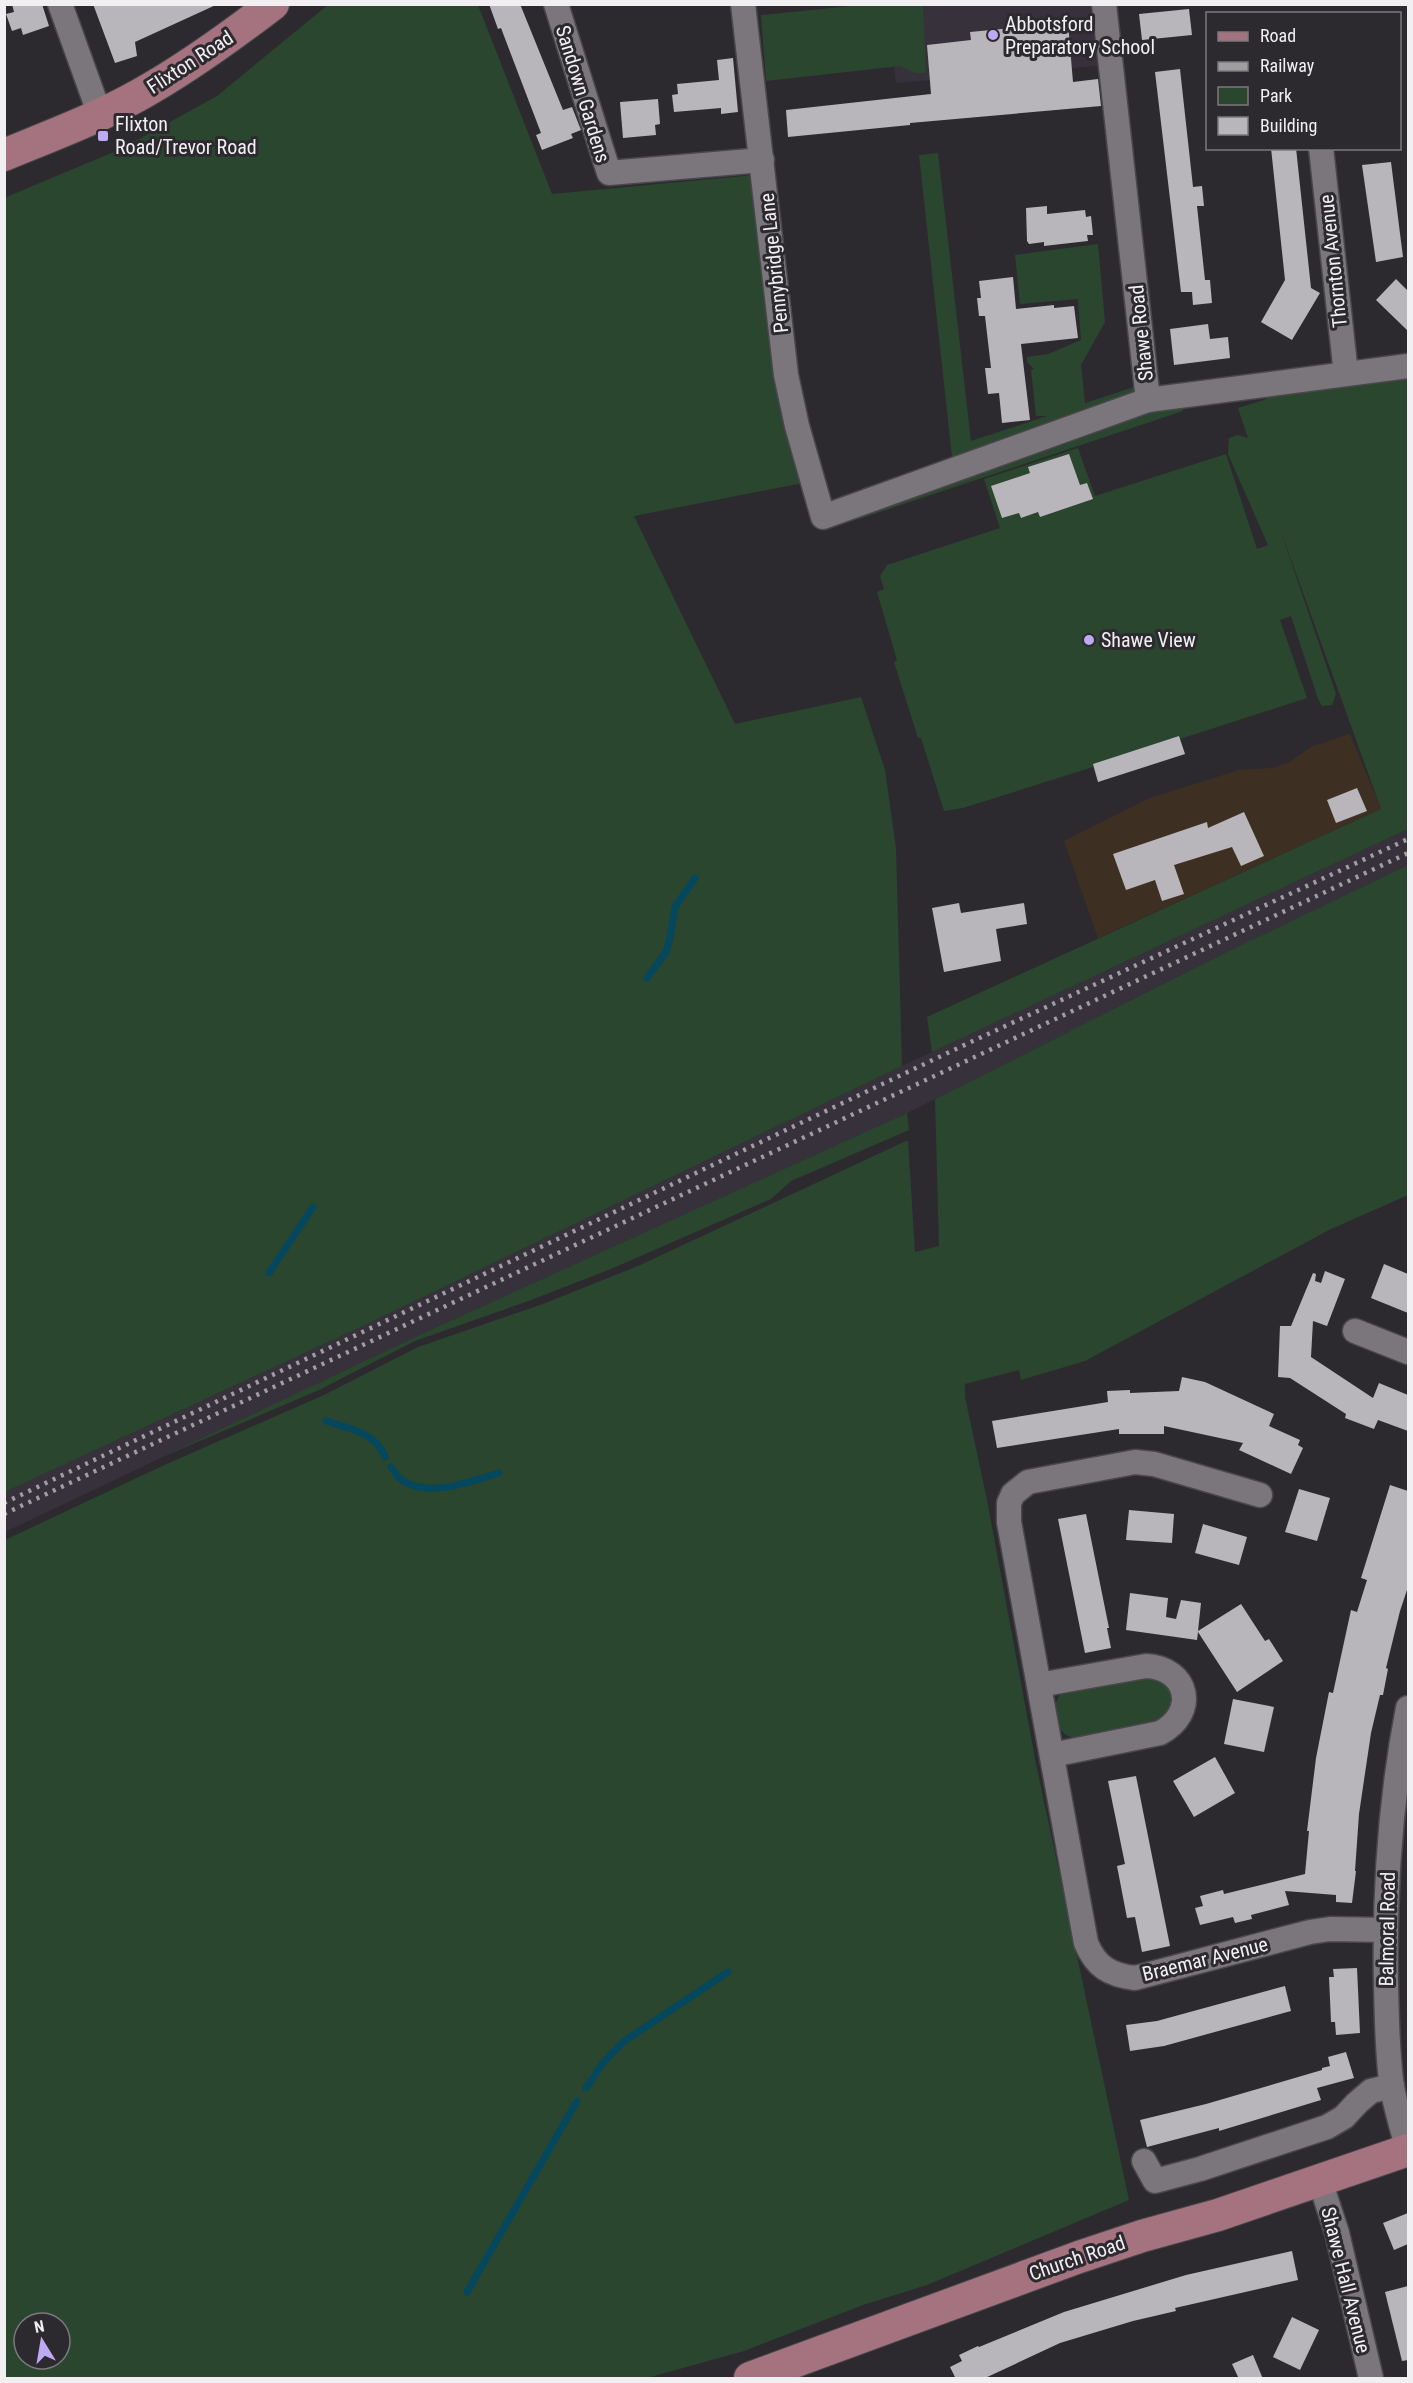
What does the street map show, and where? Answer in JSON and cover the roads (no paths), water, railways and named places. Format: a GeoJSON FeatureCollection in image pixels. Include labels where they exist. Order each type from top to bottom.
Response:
{"type":"FeatureCollection","features":[{"type":"Feature","properties":{"kind":"main road","name":"Flixton Road"},"geometry":{"type":"LineString","coordinates":[[4,155],[100,115],[140,94],[234,34],[273,4]]}},
{"type":"Feature","properties":{"kind":"main road","name":"Church Road"},"geometry":{"type":"LineString","coordinates":[[750,2379],[1079,2257],[1142,2236],[1218,2215],[1408,2149]]}},
{"type":"Feature","properties":{"kind":"street"},"geometry":{"type":"LineString","coordinates":[[60,4],[100,115]]}},
{"type":"Feature","properties":{"kind":"street","name":"Sandown Gardens"},"geometry":{"type":"LineString","coordinates":[[556,4],[609,173],[762,160]]}},
{"type":"Feature","properties":{"kind":"street","name":"Pennybridge Lane"},"geometry":{"type":"LineString","coordinates":[[743,4],[790,401],[823,518],[1148,400]]}},
{"type":"Feature","properties":{"kind":"street","name":"Shawe Road"},"geometry":{"type":"LineString","coordinates":[[1104,4],[1148,400],[1408,366]]}},
{"type":"Feature","properties":{"kind":"street","name":"Thornton Avenue"},"geometry":{"type":"LineString","coordinates":[[1321,150],[1346,374]]}},
{"type":"Feature","properties":{"kind":"street"},"geometry":{"type":"LineString","coordinates":[[1355,1331],[1408,1352]]}},
{"type":"Feature","properties":{"kind":"street","name":"Braemar Avenue"},"geometry":{"type":"LineString","coordinates":[[1260,1495],[1144,1462],[1038,1479],[1020,1487],[1013,1494],[1009,1522],[1086,1943],[1091,1956],[1099,1966],[1110,1972],[1135,1978],[1310,1932],[1354,1929],[1385,1930]]}},
{"type":"Feature","properties":{"kind":"street"},"geometry":{"type":"LineString","coordinates":[[1039,1685],[1146,1666],[1158,1667],[1170,1672],[1178,1680],[1183,1691],[1184,1706],[1179,1718],[1171,1727],[1160,1733],[1053,1755]]}},
{"type":"Feature","properties":{"kind":"street","name":"Balmoral Road"},"geometry":{"type":"LineString","coordinates":[[1408,1708],[1389,1849],[1385,1930],[1386,2007],[1392,2086],[1408,2149]]}},
{"type":"Feature","properties":{"kind":"street"},"geometry":{"type":"LineString","coordinates":[[1143,2161],[1155,2181],[1200,2169],[1336,2123],[1371,2091],[1392,2086]]}},
{"type":"Feature","properties":{"kind":"street","name":"Shawe Hall Avenue"},"geometry":{"type":"LineString","coordinates":[[1320,2181],[1337,2234],[1367,2377]]}},
{"type":"Feature","properties":{"kind":"waterway"},"geometry":{"type":"LineString","coordinates":[[647,978],[666,952],[675,907],[695,878]]}},
{"type":"Feature","properties":{"kind":"waterway"},"geometry":{"type":"LineString","coordinates":[[269,1273],[313,1207]]}},
{"type":"Feature","properties":{"kind":"waterway"},"geometry":{"type":"LineString","coordinates":[[326,1421],[369,1437],[376,1442],[385,1457]]}},
{"type":"Feature","properties":{"kind":"waterway"},"geometry":{"type":"LineString","coordinates":[[391,1467],[403,1481],[425,1488],[463,1484],[499,1473]]}},
{"type":"Feature","properties":{"kind":"waterway"},"geometry":{"type":"LineString","coordinates":[[586,2088],[602,2064],[623,2042],[728,1972]]}},
{"type":"Feature","properties":{"kind":"waterway"},"geometry":{"type":"LineString","coordinates":[[467,2292],[577,2101]]}},
{"type":"Feature","properties":{"kind":"railway"},"geometry":{"type":"LineString","coordinates":[[4,1503],[958,1048],[1408,839]]}},
{"type":"Feature","properties":{"kind":"railway"},"geometry":{"type":"LineString","coordinates":[[4,1514],[1408,853]]}},
{"type":"Feature","properties":{"kind":"place","name":"Abbotsford Preparatory School"},"geometry":{"type":"Point","coordinates":[993,35]}},
{"type":"Feature","properties":{"kind":"place","name":"Flixton Road/Trevor Road"},"geometry":{"type":"Point","coordinates":[103,136]}},
{"type":"Feature","properties":{"kind":"place","name":"Shawe View"},"geometry":{"type":"Point","coordinates":[1089,640]}}]}
